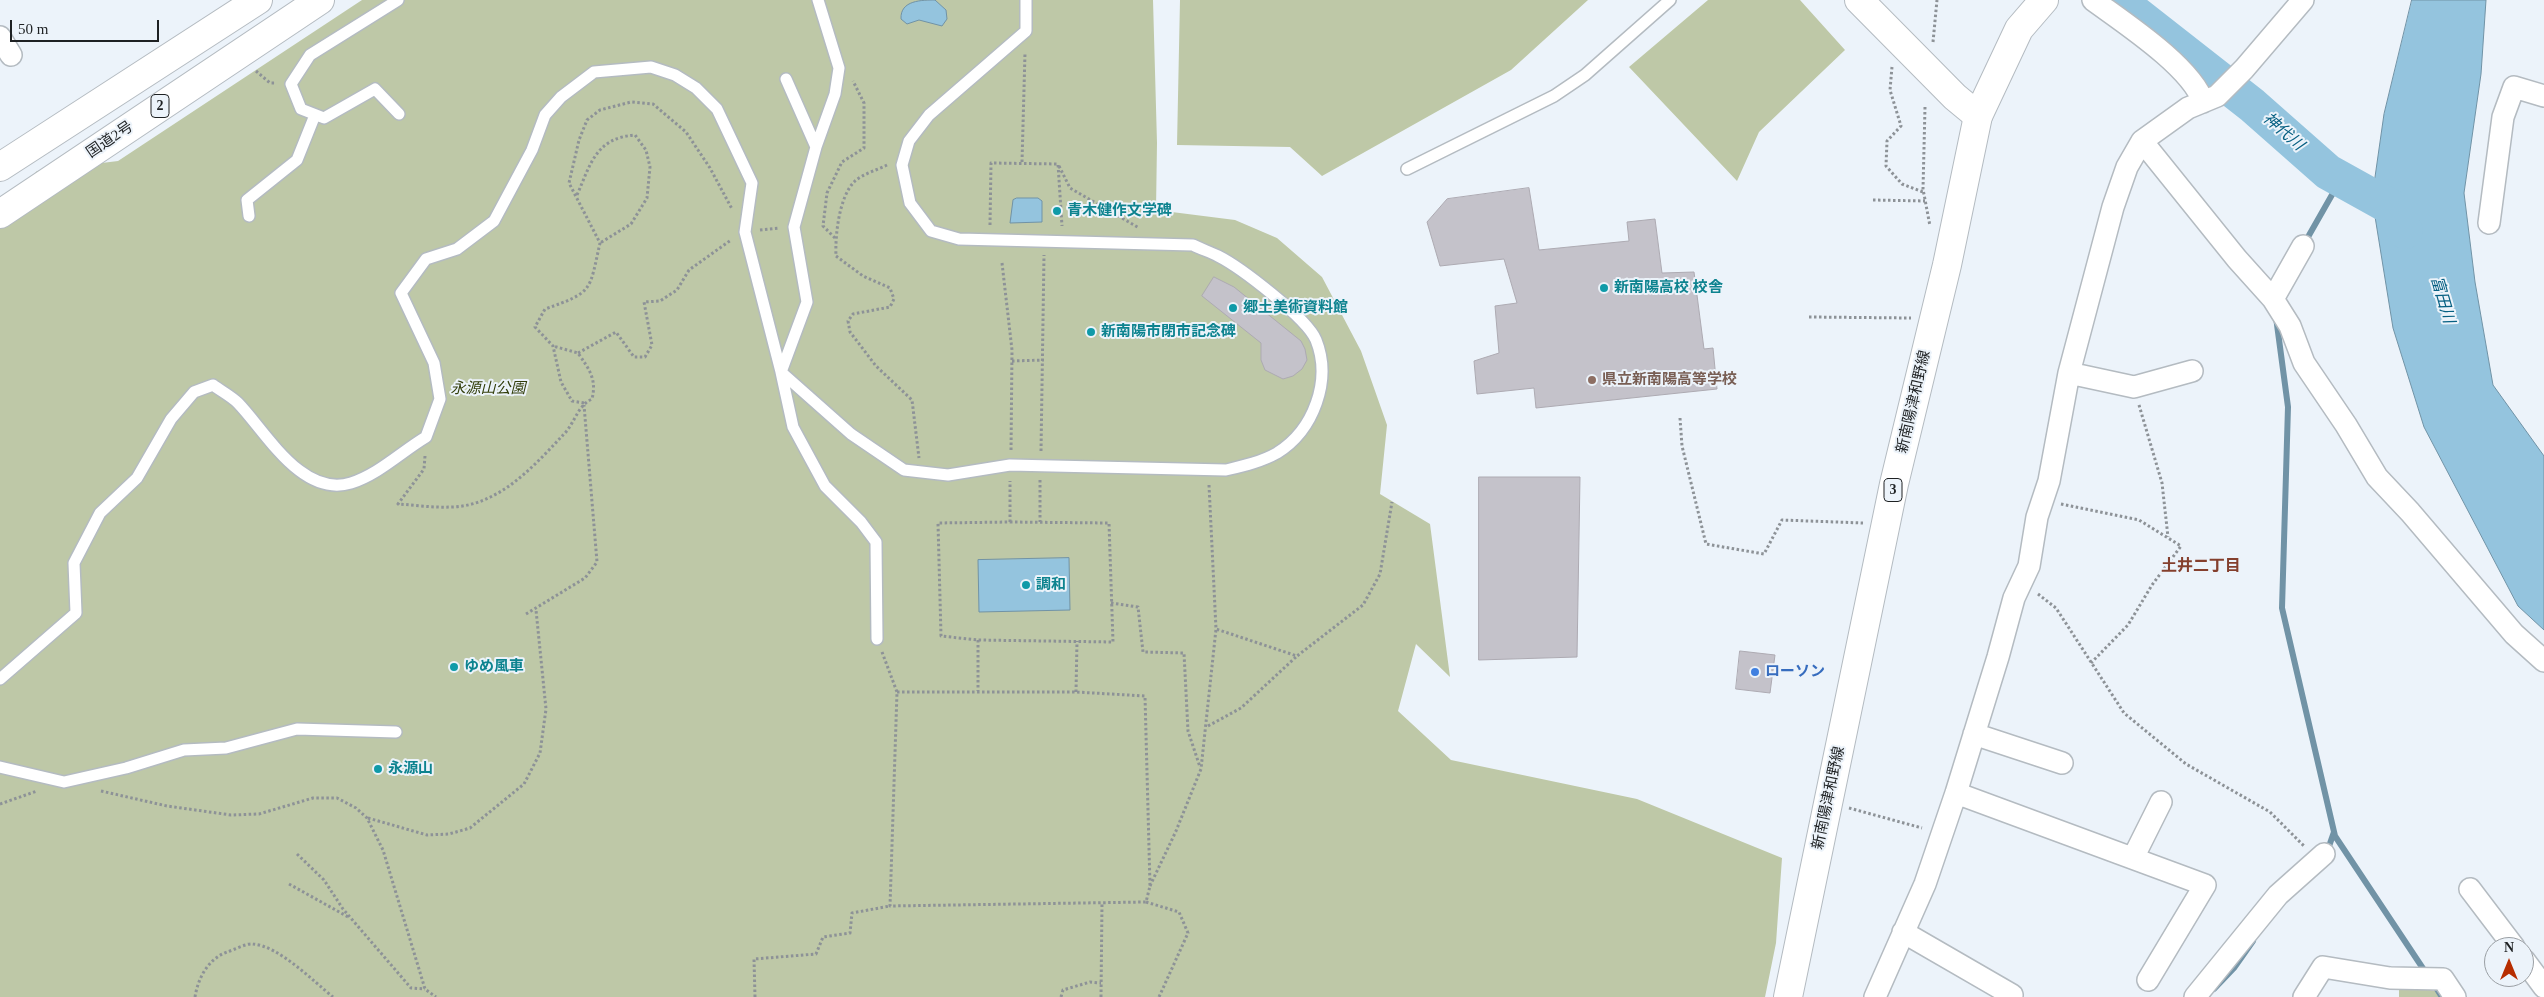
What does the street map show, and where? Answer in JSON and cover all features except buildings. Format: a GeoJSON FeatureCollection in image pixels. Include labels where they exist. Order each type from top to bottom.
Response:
{"type":"FeatureCollection","features":[{"type":"Feature","properties":{"kind":"main road","name":"2"},"geometry":{"type":"LineString","coordinates":[[0,167],[258,0]]}},
{"type":"Feature","properties":{"kind":"main road","name":"国道2号"},"geometry":{"type":"LineString","coordinates":[[0,214],[320,0]]}},
{"type":"Feature","properties":{"kind":"main road"},"geometry":{"type":"LineString","coordinates":[[1859,0],[1955,97],[1978,116]]}},
{"type":"Feature","properties":{"kind":"main road","name":"新南陽津和野線"},"geometry":{"type":"LineString","coordinates":[[1788,997],[1894,484],[1947,265],[1978,116],[2019,29],[2044,0]]}},
{"type":"Feature","properties":{"kind":"street"},"geometry":{"type":"LineString","coordinates":[[2093,0],[2143,36],[2182,72],[2199,91],[2210,99]]}},
{"type":"Feature","properties":{"kind":"street"},"geometry":{"type":"LineString","coordinates":[[1875,997],[1925,884],[1956,793],[2014,598],[2029,566],[2042,500],[2049,481],[2069,373],[2113,207],[2127,167],[2142,141],[2188,108],[2210,99],[2244,69],[2303,0]]}},
{"type":"Feature","properties":{"kind":"street"},"geometry":{"type":"LineString","coordinates":[[0,37],[11,55]]}},
{"type":"Feature","properties":{"kind":"street"},"geometry":{"type":"LineString","coordinates":[[2489,223],[2503,117],[2514,87],[2544,96]]}},
{"type":"Feature","properties":{"kind":"street"},"geometry":{"type":"LineString","coordinates":[[2142,141],[2237,259],[2273,299],[2290,326],[2304,364],[2346,425],[2377,477],[2410,512],[2514,634],[2544,661]]}},
{"type":"Feature","properties":{"kind":"street"},"geometry":{"type":"LineString","coordinates":[[2273,299],[2303,246]]}},
{"type":"Feature","properties":{"kind":"street"},"geometry":{"type":"LineString","coordinates":[[2069,373],[2134,387],[2192,371]]}},
{"type":"Feature","properties":{"kind":"street"},"geometry":{"type":"LineString","coordinates":[[1974,734],[2062,763]]}},
{"type":"Feature","properties":{"kind":"street"},"geometry":{"type":"LineString","coordinates":[[1956,793],[2205,884],[2148,980]]}},
{"type":"Feature","properties":{"kind":"street"},"geometry":{"type":"LineString","coordinates":[[2133,858],[2161,802]]}},
{"type":"Feature","properties":{"kind":"street"},"geometry":{"type":"LineString","coordinates":[[2195,997],[2278,895],[2320,857]]}},
{"type":"Feature","properties":{"kind":"street"},"geometry":{"type":"LineString","coordinates":[[2470,889],[2506,937]]}},
{"type":"Feature","properties":{"kind":"street"},"geometry":{"type":"LineString","coordinates":[[1903,932],[2006,985]]}},
{"type":"Feature","properties":{"kind":"street"},"geometry":{"type":"LineString","coordinates":[[2304,997],[2323,966],[2388,987],[2443,979],[2455,997]]}},
{"type":"Feature","properties":{"kind":"street"},"geometry":{"type":"LineString","coordinates":[[2534,973],[2544,986]]}},
{"type":"Feature","properties":{"kind":"street"},"geometry":{"type":"LineString","coordinates":[[2540,997],[2544,994]]}},
{"type":"Feature","properties":{"kind":"lane"},"geometry":{"type":"LineString","coordinates":[[398,0],[310,55],[291,84],[301,109],[324,118],[375,89],[399,114]]}},
{"type":"Feature","properties":{"kind":"lane"},"geometry":{"type":"LineString","coordinates":[[781,372],[807,302],[794,227],[816,147],[835,94],[839,68],[818,0]]}},
{"type":"Feature","properties":{"kind":"lane"},"geometry":{"type":"LineString","coordinates":[[781,372],[851,434],[904,470],[948,476],[1010,465],[1226,470],[1252,464],[1278,452],[1303,430],[1319,400],[1324,374],[1316,339],[1294,311],[1219,256],[1193,246],[1063,240],[959,239],[932,231],[910,203],[902,164],[909,141],[929,115],[1026,31],[1026,0]]}},
{"type":"Feature","properties":{"kind":"lane"},"geometry":{"type":"LineString","coordinates":[[1407,169],[1554,96],[1585,75],[1670,0]]}},
{"type":"Feature","properties":{"kind":"lane"},"geometry":{"type":"LineString","coordinates":[[0,679],[76,613],[74,563],[100,513],[137,478],[171,419],[194,392],[213,385],[237,402],[294,468],[318,482],[336,485],[350,483],[379,470],[405,450],[426,438],[440,399],[434,364],[400,293],[426,259],[457,249],[494,221],[532,150],[545,115],[561,98],[594,72],[651,67],[675,75],[696,88],[717,109],[752,183],[745,232],[793,427],[825,486],[861,522],[876,542],[877,639]]}},
{"type":"Feature","properties":{"kind":"lane"},"geometry":{"type":"LineString","coordinates":[[786,79],[816,147]]}},
{"type":"Feature","properties":{"kind":"lane"},"geometry":{"type":"LineString","coordinates":[[249,216],[247,200],[297,160],[315,115]]}},
{"type":"Feature","properties":{"kind":"lane"},"geometry":{"type":"LineString","coordinates":[[0,768],[64,782],[126,768],[184,750],[226,748],[297,729],[396,732]]}},
{"type":"Feature","properties":{"kind":"path"},"geometry":{"type":"LineString","coordinates":[[1932,47],[1937,0]]}},
{"type":"Feature","properties":{"kind":"path"},"geometry":{"type":"LineString","coordinates":[[1022,162],[1026,31]]}},
{"type":"Feature","properties":{"kind":"path"},"geometry":{"type":"LineString","coordinates":[[1893,64],[1890,90],[1901,126],[1887,141],[1886,166],[1902,184],[1924,192]]}},
{"type":"Feature","properties":{"kind":"path"},"geometry":{"type":"LineString","coordinates":[[836,238],[823,226],[827,193],[842,162],[864,148],[864,103],[848,72],[839,68]]}},
{"type":"Feature","properties":{"kind":"path"},"geometry":{"type":"LineString","coordinates":[[256,71],[270,83],[291,84]]}},
{"type":"Feature","properties":{"kind":"path"},"geometry":{"type":"LineString","coordinates":[[426,438],[424,469],[398,504],[453,508],[482,501],[515,483],[566,432],[584,404],[592,400],[595,387],[593,375],[578,353],[553,346],[535,328],[545,309],[576,298],[590,286],[600,243],[569,183],[579,140],[588,120],[600,110],[631,102],[654,104],[686,132],[710,168],[745,232]]}},
{"type":"Feature","properties":{"kind":"path"},"geometry":{"type":"LineString","coordinates":[[1925,107],[1924,192],[1931,230]]}},
{"type":"Feature","properties":{"kind":"path"},"geometry":{"type":"LineString","coordinates":[[576,196],[590,164],[605,144],[621,136],[635,135],[646,150],[650,167],[647,198],[631,224],[600,243]]}},
{"type":"Feature","properties":{"kind":"path"},"geometry":{"type":"LineString","coordinates":[[905,155],[855,182],[842,205],[836,238],[836,256],[863,276],[890,288],[894,299],[890,307],[853,314],[848,321],[850,332],[876,366],[912,400],[921,472]]}},
{"type":"Feature","properties":{"kind":"path"},"geometry":{"type":"LineString","coordinates":[[990,240],[990,163],[1058,164]]}},
{"type":"Feature","properties":{"kind":"path"},"geometry":{"type":"LineString","coordinates":[[1058,164],[1063,240]]}},
{"type":"Feature","properties":{"kind":"path"},"geometry":{"type":"LineString","coordinates":[[1058,164],[1070,188],[1144,231],[1158,244]]}},
{"type":"Feature","properties":{"kind":"path"},"geometry":{"type":"LineString","coordinates":[[1873,200],[1925,201]]}},
{"type":"Feature","properties":{"kind":"path"},"geometry":{"type":"LineString","coordinates":[[578,353],[616,332],[634,357],[646,357],[652,345],[644,302],[660,301],[677,290],[690,270],[745,232],[794,227]]}},
{"type":"Feature","properties":{"kind":"path"},"geometry":{"type":"LineString","coordinates":[[1040,522],[1044,360],[1044,240]]}},
{"type":"Feature","properties":{"kind":"path"},"geometry":{"type":"LineString","coordinates":[[1002,263],[1012,362],[1010,522]]}},
{"type":"Feature","properties":{"kind":"path"},"geometry":{"type":"LineString","coordinates":[[1809,317],[1916,318]]}},
{"type":"Feature","properties":{"kind":"path"},"geometry":{"type":"LineString","coordinates":[[553,346],[561,382],[572,401],[584,404]]}},
{"type":"Feature","properties":{"kind":"path"},"geometry":{"type":"LineString","coordinates":[[1012,362],[1044,360]]}},
{"type":"Feature","properties":{"kind":"path"},"geometry":{"type":"LineString","coordinates":[[2134,387],[2162,483],[2168,537]]}},
{"type":"Feature","properties":{"kind":"path"},"geometry":{"type":"LineString","coordinates":[[526,614],[536,610],[585,578],[597,562],[584,404]]}},
{"type":"Feature","properties":{"kind":"path"},"geometry":{"type":"LineString","coordinates":[[1680,418],[1682,446],[1706,544],[1764,554],[1782,520],[1867,523]]}},
{"type":"Feature","properties":{"kind":"path"},"geometry":{"type":"LineString","coordinates":[[1146,902],[1150,886],[1176,831],[1201,769],[1216,629],[1208,469]]}},
{"type":"Feature","properties":{"kind":"path"},"geometry":{"type":"LineString","coordinates":[[2042,500],[2139,520],[2181,546],[2152,584],[2128,624],[2091,663]]}},
{"type":"Feature","properties":{"kind":"path"},"geometry":{"type":"LineString","coordinates":[[1207,726],[1241,708],[1297,656],[1363,605],[1380,574],[1392,502]]}},
{"type":"Feature","properties":{"kind":"path"},"geometry":{"type":"LineString","coordinates":[[1010,522],[1109,523],[1113,642],[978,640],[941,636],[938,523],[1010,522]]}},
{"type":"Feature","properties":{"kind":"path"},"geometry":{"type":"LineString","coordinates":[[2021,582],[2056,608],[2124,713],[2186,764],[2270,812],[2320,857]]}},
{"type":"Feature","properties":{"kind":"path"},"geometry":{"type":"LineString","coordinates":[[1111,603],[1138,607],[1143,652],[1184,653],[1188,731],[1201,769]]}},
{"type":"Feature","properties":{"kind":"path"},"geometry":{"type":"LineString","coordinates":[[367,818],[428,835],[449,834],[470,828],[524,784],[540,753],[546,709],[536,610]]}},
{"type":"Feature","properties":{"kind":"path"},"geometry":{"type":"LineString","coordinates":[[1216,629],[1297,656]]}},
{"type":"Feature","properties":{"kind":"path"},"geometry":{"type":"LineString","coordinates":[[877,639],[896,692],[890,906]]}},
{"type":"Feature","properties":{"kind":"path"},"geometry":{"type":"LineString","coordinates":[[978,640],[978,691]]}},
{"type":"Feature","properties":{"kind":"path"},"geometry":{"type":"LineString","coordinates":[[1076,692],[1077,641]]}},
{"type":"Feature","properties":{"kind":"path"},"geometry":{"type":"LineString","coordinates":[[896,692],[1076,692],[1144,696],[1150,886]]}},
{"type":"Feature","properties":{"kind":"path"},"geometry":{"type":"LineString","coordinates":[[64,782],[167,806],[231,815],[259,814],[312,798],[337,798],[356,808],[367,818],[383,850],[425,989]]}},
{"type":"Feature","properties":{"kind":"path"},"geometry":{"type":"LineString","coordinates":[[0,804],[40,790]]}},
{"type":"Feature","properties":{"kind":"path"},"geometry":{"type":"LineString","coordinates":[[1848,808],[1942,834]]}},
{"type":"Feature","properties":{"kind":"path"},"geometry":{"type":"LineString","coordinates":[[297,854],[324,880],[353,920],[411,988],[425,989],[436,997]]}},
{"type":"Feature","properties":{"kind":"path"},"geometry":{"type":"LineString","coordinates":[[289,884],[353,920]]}},
{"type":"Feature","properties":{"kind":"path"},"geometry":{"type":"LineString","coordinates":[[1101,997],[1102,902]]}},
{"type":"Feature","properties":{"kind":"path"},"geometry":{"type":"LineString","coordinates":[[755,997],[754,959],[816,954],[823,937],[850,934],[852,913],[890,906],[1102,902],[1146,902],[1179,912],[1188,934],[1159,997]]}},
{"type":"Feature","properties":{"kind":"path"},"geometry":{"type":"LineString","coordinates":[[195,997],[204,969],[221,955],[252,943],[288,960],[333,997]]}},
{"type":"Feature","properties":{"kind":"path"},"geometry":{"type":"LineString","coordinates":[[1061,997],[1063,990],[1090,982],[1101,983]]}},
{"type":"Feature","properties":{"kind":"green space","name":"永源山公園"},"geometry":{"type":"Polygon","coordinates":[[[362,0],[1153,0],[1157,143],[1156,210],[1235,220],[1277,238],[1322,277],[1361,351],[1387,425],[1380,494],[1430,524],[1450,677],[1416,644],[1398,711],[1451,760],[1637,799],[1782,858],[1776,943],[1765,997],[0,997],[0,208],[37,171],[118,161],[362,0]]]}},
{"type":"Feature","properties":{"kind":"green space"},"geometry":{"type":"Polygon","coordinates":[[[1180,0],[1588,0],[1511,70],[1322,176],[1290,147],[1177,145],[1180,0]]]}},
{"type":"Feature","properties":{"kind":"green space"},"geometry":{"type":"Polygon","coordinates":[[[1708,0],[1800,0],[1845,50],[1759,132],[1737,181],[1629,67],[1708,0]]]}},
{"type":"Feature","properties":{"kind":"green space"},"geometry":{"type":"Polygon","coordinates":[[[2399,985],[2442,992],[2441,997],[2399,997],[2399,985]]]}},
{"type":"Feature","properties":{"kind":"water"},"geometry":{"type":"Polygon","coordinates":[[[935,0],[946,10],[947,19],[942,26],[919,20],[907,24],[901,19],[904,8],[913,2],[935,0]]]}},
{"type":"Feature","properties":{"kind":"water","name":"富田川"},"geometry":{"type":"Polygon","coordinates":[[[2412,0],[2486,0],[2481,74],[2464,193],[2475,282],[2493,385],[2544,456],[2544,630],[2518,606],[2424,427],[2393,328],[2372,198],[2384,114],[2412,0]]]}},
{"type":"Feature","properties":{"kind":"water"},"geometry":{"type":"Polygon","coordinates":[[[1017,198],[1038,198],[1042,201],[1042,222],[1010,223],[1013,200],[1017,198]]]}},
{"type":"Feature","properties":{"kind":"water"},"geometry":{"type":"Polygon","coordinates":[[[1069,558],[1070,610],[979,612],[978,560],[1069,558]]]}},
{"type":"Feature","properties":{"kind":"waterway","name":"神代川"},"geometry":{"type":"LineString","coordinates":[[2118,0],[2252,105],[2328,172],[2391,207],[2405,231]]}},
{"type":"Feature","properties":{"kind":"waterway"},"geometry":{"type":"LineString","coordinates":[[2304,244],[2341,179]]}},
{"type":"Feature","properties":{"kind":"waterway"},"geometry":{"type":"LineString","coordinates":[[2276,317],[2288,407],[2282,608],[2335,836],[2426,973]]}},
{"type":"Feature","properties":{"kind":"waterway"},"geometry":{"type":"LineString","coordinates":[[2327,852],[2334,832]]}},
{"type":"Feature","properties":{"kind":"waterway"},"geometry":{"type":"LineString","coordinates":[[2214,989],[2234,968],[2253,941]]}},
{"type":"Feature","properties":{"kind":"waterway"},"geometry":{"type":"LineString","coordinates":[[2433,983],[2442,997]]}},
{"type":"Feature","properties":{"kind":"place","name":"青木健作文学碑"},"geometry":{"type":"Point","coordinates":[1057,211]}},
{"type":"Feature","properties":{"kind":"place","name":"新南陽高校 校舎"},"geometry":{"type":"Point","coordinates":[1604,288]}},
{"type":"Feature","properties":{"kind":"place","name":"郷土美術資料館"},"geometry":{"type":"Point","coordinates":[1233,308]}},
{"type":"Feature","properties":{"kind":"place","name":"新南陽市閉市記念碑"},"geometry":{"type":"Point","coordinates":[1091,332]}},
{"type":"Feature","properties":{"kind":"place","name":"県立新南陽高等学校"},"geometry":{"type":"Point","coordinates":[1592,380]}},
{"type":"Feature","properties":{"kind":"place","name":"調和"},"geometry":{"type":"Point","coordinates":[1026,585]}},
{"type":"Feature","properties":{"kind":"place","name":"ゆめ風車"},"geometry":{"type":"Point","coordinates":[454,667]}},
{"type":"Feature","properties":{"kind":"place","name":"ローソン"},"geometry":{"type":"Point","coordinates":[1755,672]}},
{"type":"Feature","properties":{"kind":"place","name":"永源山"},"geometry":{"type":"Point","coordinates":[378,769]}},
{"type":"Feature","properties":{"kind":"district","name":"土井二丁目"},"geometry":{"type":"Point","coordinates":[2201,567]}}]}
